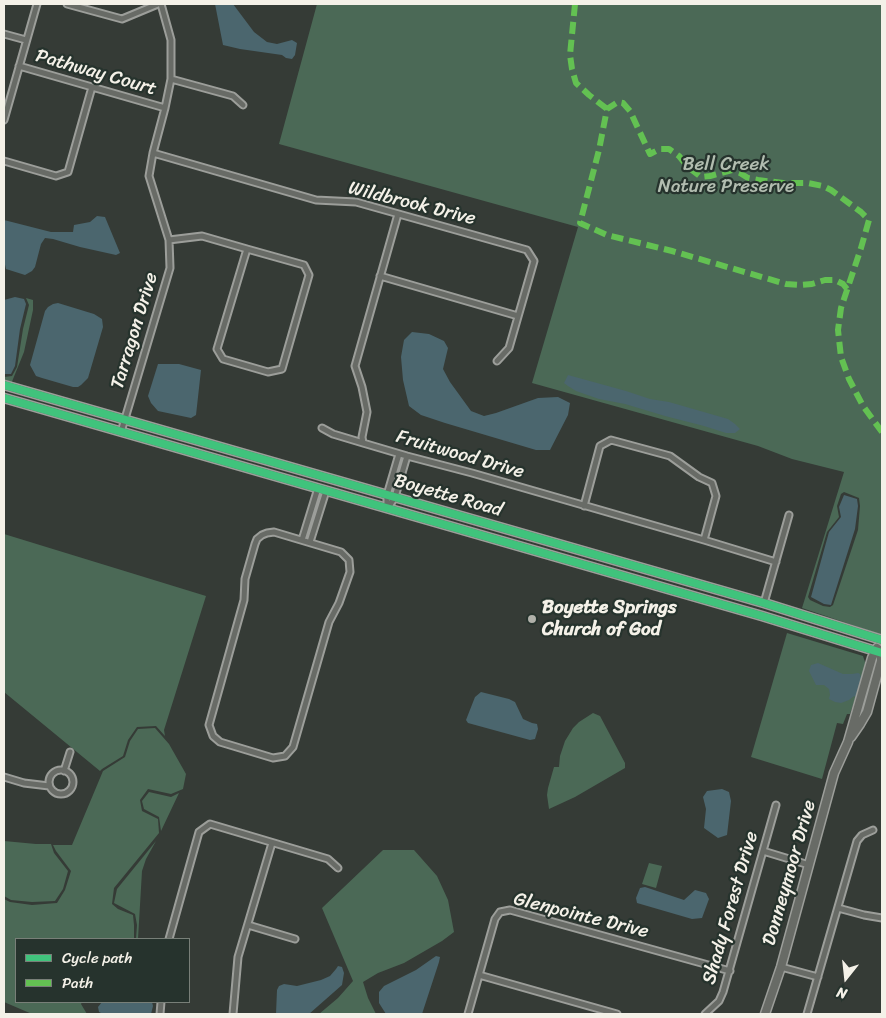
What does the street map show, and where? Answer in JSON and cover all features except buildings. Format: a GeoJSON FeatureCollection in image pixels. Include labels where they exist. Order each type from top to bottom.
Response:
{"type":"FeatureCollection","features":[{"type":"Feature","properties":{"kind":"main road","name":"Boyette Road"},"geometry":{"type":"LineString","coordinates":[[4,385],[764,603],[882,640]]}},
{"type":"Feature","properties":{"kind":"main road","name":"Boyette Road"},"geometry":{"type":"LineString","coordinates":[[4,398],[762,616],[880,653]]}},
{"type":"Feature","properties":{"kind":"main road","name":"Donneymoor Drive"},"geometry":{"type":"LineString","coordinates":[[765,1014],[780,968],[836,769],[848,742],[872,658],[880,653],[882,640]]}},
{"type":"Feature","properties":{"kind":"street"},"geometry":{"type":"LineString","coordinates":[[4,120],[37,4]]}},
{"type":"Feature","properties":{"kind":"street"},"geometry":{"type":"LineString","coordinates":[[67,4],[122,19],[160,4],[172,40],[171,79],[153,153]]}},
{"type":"Feature","properties":{"kind":"street"},"geometry":{"type":"LineString","coordinates":[[4,34],[26,40]]}},
{"type":"Feature","properties":{"kind":"street","name":"Pathway Court"},"geometry":{"type":"LineString","coordinates":[[19,66],[165,108]]}},
{"type":"Feature","properties":{"kind":"street"},"geometry":{"type":"LineString","coordinates":[[171,79],[233,96],[244,104]]}},
{"type":"Feature","properties":{"kind":"street"},"geometry":{"type":"LineString","coordinates":[[4,161],[56,176],[68,172],[92,87]]}},
{"type":"Feature","properties":{"kind":"street","name":"Tarragon Drive"},"geometry":{"type":"LineString","coordinates":[[121,432],[170,268],[169,240],[149,176],[153,153]]}},
{"type":"Feature","properties":{"kind":"street","name":"Wildbrook Drive"},"geometry":{"type":"LineString","coordinates":[[153,153],[316,200],[356,202],[527,250],[534,261],[509,348],[497,360]]}},
{"type":"Feature","properties":{"kind":"street"},"geometry":{"type":"LineString","coordinates":[[364,443],[362,437],[367,412],[355,366],[398,214]]}},
{"type":"Feature","properties":{"kind":"street"},"geometry":{"type":"LineString","coordinates":[[169,240],[202,236],[247,248],[304,265],[309,275],[282,369],[268,372],[223,359],[217,349],[247,248]]}},
{"type":"Feature","properties":{"kind":"street"},"geometry":{"type":"LineString","coordinates":[[380,276],[518,316]]}},
{"type":"Feature","properties":{"kind":"street","name":"Fruitwood Drive"},"geometry":{"type":"LineString","coordinates":[[322,428],[333,434],[399,454],[472,473],[776,562]]}},
{"type":"Feature","properties":{"kind":"street"},"geometry":{"type":"LineString","coordinates":[[584,506],[600,446],[611,440],[670,456],[699,477],[712,483],[716,496],[704,540]]}},
{"type":"Feature","properties":{"kind":"street"},"geometry":{"type":"LineString","coordinates":[[391,496],[399,454]]}},
{"type":"Feature","properties":{"kind":"street"},"geometry":{"type":"LineString","coordinates":[[387,508],[407,456]]}},
{"type":"Feature","properties":{"kind":"street"},"geometry":{"type":"LineString","coordinates":[[302,540],[318,488]]}},
{"type":"Feature","properties":{"kind":"street"},"geometry":{"type":"LineString","coordinates":[[310,542],[326,491]]}},
{"type":"Feature","properties":{"kind":"street"},"geometry":{"type":"LineString","coordinates":[[764,603],[789,514]]}},
{"type":"Feature","properties":{"kind":"street"},"geometry":{"type":"LineString","coordinates":[[274,532],[302,540],[341,552],[349,560],[350,572],[339,603],[329,622],[293,747],[286,756],[273,758],[220,742],[213,736],[209,725],[244,600],[245,579],[255,544],[262,535],[274,532]]}},
{"type":"Feature","properties":{"kind":"street"},"geometry":{"type":"LineString","coordinates":[[64,771],[70,752]]}},
{"type":"Feature","properties":{"kind":"street"},"geometry":{"type":"LineString","coordinates":[[64,771],[72,780],[71,787],[62,794],[58,794],[49,786],[49,779],[53,773],[64,771]]}},
{"type":"Feature","properties":{"kind":"street"},"geometry":{"type":"LineString","coordinates":[[4,777],[24,783],[49,786]]}},
{"type":"Feature","properties":{"kind":"street","name":"Shady Forest Drive"},"geometry":{"type":"LineString","coordinates":[[706,1014],[724,992],[776,805]]}},
{"type":"Feature","properties":{"kind":"street"},"geometry":{"type":"LineString","coordinates":[[169,938],[199,832],[210,824],[328,859],[338,868]]}},
{"type":"Feature","properties":{"kind":"street"},"geometry":{"type":"LineString","coordinates":[[807,1014],[858,841],[862,835],[873,830]]}},
{"type":"Feature","properties":{"kind":"street"},"geometry":{"type":"LineString","coordinates":[[233,1014],[238,956],[272,843]]}},
{"type":"Feature","properties":{"kind":"street"},"geometry":{"type":"LineString","coordinates":[[763,852],[809,865]]}},
{"type":"Feature","properties":{"kind":"street"},"geometry":{"type":"LineString","coordinates":[[838,908],[864,916],[882,918]]}},
{"type":"Feature","properties":{"kind":"street","name":"Glenpointe Drive"},"geometry":{"type":"LineString","coordinates":[[468,1014],[494,919],[500,912],[510,910],[730,971]]}},
{"type":"Feature","properties":{"kind":"street"},"geometry":{"type":"LineString","coordinates":[[248,925],[295,939]]}},
{"type":"Feature","properties":{"kind":"street"},"geometry":{"type":"LineString","coordinates":[[780,968],[818,978]]}},
{"type":"Feature","properties":{"kind":"street"},"geometry":{"type":"LineString","coordinates":[[479,975],[617,1014]]}},
{"type":"Feature","properties":{"kind":"green space","name":"Bell Creek Nature Preserve"},"geometry":{"type":"Polygon","coordinates":[[[317,4],[882,4],[882,635],[802,608],[844,472],[792,459],[758,446],[532,383],[578,227],[279,144],[317,4]],[[844,492],[841,494],[837,506],[839,517],[827,532],[808,597],[810,600],[823,606],[830,607],[833,605],[858,530],[859,498],[844,492]]]}},
{"type":"Feature","properties":{"kind":"green space"},"geometry":{"type":"Polygon","coordinates":[[[26,298],[33,300],[33,310],[24,352],[11,384],[4,382],[4,377],[12,376],[17,367],[29,305],[26,298]]]}},
{"type":"Feature","properties":{"kind":"green space"},"geometry":{"type":"Polygon","coordinates":[[[4,534],[206,596],[164,730],[165,736],[156,726],[137,727],[128,740],[123,756],[100,771],[4,692],[4,534]]]}},
{"type":"Feature","properties":{"kind":"green space"},"geometry":{"type":"Polygon","coordinates":[[[787,633],[863,656],[865,662],[865,668],[850,714],[847,714],[843,724],[837,723],[822,779],[751,757],[787,633]]]}},
{"type":"Feature","properties":{"kind":"green space"},"geometry":{"type":"Polygon","coordinates":[[[593,713],[600,716],[625,763],[625,768],[575,797],[549,809],[548,788],[554,767],[559,767],[565,741],[579,722],[593,713]]]}},
{"type":"Feature","properties":{"kind":"green space"},"geometry":{"type":"Polygon","coordinates":[[[155,728],[169,744],[186,774],[183,789],[171,794],[148,789],[140,800],[142,811],[158,819],[159,833],[114,888],[112,904],[118,909],[133,915],[134,938],[15,938],[15,1003],[82,1003],[87,1014],[32,1014],[4,1002],[4,899],[10,902],[32,905],[57,903],[65,890],[71,871],[53,845],[72,845],[103,771],[125,757],[130,741],[138,729],[155,728]]]}},
{"type":"Feature","properties":{"kind":"green space"},"geometry":{"type":"Polygon","coordinates":[[[149,792],[171,797],[179,793],[161,831],[159,817],[144,809],[142,801],[149,792]]]}},
{"type":"Feature","properties":{"kind":"green space"},"geometry":{"type":"Polygon","coordinates":[[[4,841],[51,844],[54,853],[68,871],[63,889],[55,901],[32,902],[11,900],[4,896],[4,841]]]}},
{"type":"Feature","properties":{"kind":"green space"},"geometry":{"type":"Polygon","coordinates":[[[156,841],[142,871],[138,938],[136,938],[137,925],[135,914],[114,903],[117,889],[156,841]]]}},
{"type":"Feature","properties":{"kind":"green space"},"geometry":{"type":"Polygon","coordinates":[[[383,850],[414,850],[437,876],[448,900],[454,932],[404,963],[378,973],[363,982],[376,1014],[319,1014],[338,998],[353,981],[322,908],[383,850]]]}},
{"type":"Feature","properties":{"kind":"green space"},"geometry":{"type":"Polygon","coordinates":[[[649,863],[662,866],[656,888],[642,884],[649,863]]]}},
{"type":"Feature","properties":{"kind":"water"},"geometry":{"type":"Polygon","coordinates":[[[215,4],[233,4],[254,32],[267,42],[277,44],[292,40],[297,43],[295,55],[292,59],[282,55],[223,45],[215,4]]]}},
{"type":"Feature","properties":{"kind":"water"},"geometry":{"type":"Polygon","coordinates":[[[97,216],[105,217],[120,253],[116,255],[45,238],[41,244],[35,267],[32,271],[25,275],[6,269],[4,260],[4,220],[51,232],[73,232],[74,225],[90,222],[97,216]]]}},
{"type":"Feature","properties":{"kind":"water"},"geometry":{"type":"Polygon","coordinates":[[[15,297],[24,299],[26,304],[20,329],[15,366],[11,374],[4,374],[4,300],[15,297]]]}},
{"type":"Feature","properties":{"kind":"water"},"geometry":{"type":"Polygon","coordinates":[[[58,303],[94,314],[102,319],[103,327],[88,378],[78,387],[36,376],[30,365],[45,311],[48,307],[58,303]]]}},
{"type":"Feature","properties":{"kind":"water"},"geometry":{"type":"Polygon","coordinates":[[[412,332],[429,334],[444,341],[448,348],[443,369],[471,411],[484,416],[538,398],[558,397],[570,403],[568,415],[550,450],[536,450],[445,423],[421,415],[409,406],[403,380],[401,357],[404,340],[412,332]]]}},
{"type":"Feature","properties":{"kind":"water"},"geometry":{"type":"Polygon","coordinates":[[[158,364],[179,364],[201,370],[196,415],[191,418],[158,411],[151,403],[148,396],[158,364]]]}},
{"type":"Feature","properties":{"kind":"water"},"geometry":{"type":"Polygon","coordinates":[[[568,375],[728,419],[740,429],[735,433],[726,433],[625,404],[599,399],[576,391],[564,383],[568,375]]]}},
{"type":"Feature","properties":{"kind":"water"},"geometry":{"type":"Polygon","coordinates":[[[844,495],[857,499],[855,529],[831,605],[824,604],[811,597],[829,532],[841,517],[839,507],[844,495]]]}},
{"type":"Feature","properties":{"kind":"water"},"geometry":{"type":"Polygon","coordinates":[[[818,663],[843,674],[860,674],[861,678],[856,697],[854,696],[841,703],[829,699],[829,689],[824,685],[816,685],[809,671],[811,665],[818,663]]]}},
{"type":"Feature","properties":{"kind":"water"},"geometry":{"type":"Polygon","coordinates":[[[481,692],[515,702],[523,719],[537,724],[538,729],[535,739],[530,740],[468,723],[466,720],[475,697],[481,692]]]}},
{"type":"Feature","properties":{"kind":"water"},"geometry":{"type":"Polygon","coordinates":[[[722,789],[729,792],[731,801],[727,835],[718,838],[704,828],[706,809],[703,797],[707,791],[722,789]]]}},
{"type":"Feature","properties":{"kind":"water"},"geometry":{"type":"Polygon","coordinates":[[[645,887],[684,900],[695,890],[706,893],[709,899],[702,918],[692,919],[637,903],[636,898],[640,888],[645,887]]]}},
{"type":"Feature","properties":{"kind":"water"},"geometry":{"type":"Polygon","coordinates":[[[436,956],[440,957],[439,962],[422,1014],[386,1014],[379,1003],[379,992],[384,986],[416,970],[436,956]]]}},
{"type":"Feature","properties":{"kind":"water"},"geometry":{"type":"Polygon","coordinates":[[[338,966],[342,967],[344,973],[342,985],[309,1014],[276,1014],[277,990],[279,986],[284,984],[297,986],[321,980],[330,976],[338,966]]]}},
{"type":"Feature","properties":{"kind":"water"},"geometry":{"type":"Polygon","coordinates":[[[101,1003],[152,1003],[153,1006],[151,1014],[103,1014],[99,1012],[98,1007],[101,1003]]]}},
{"type":"Feature","properties":{"kind":"marked path"},"geometry":{"type":"LineString","coordinates":[[575,4],[570,55],[576,83],[607,109]]}},
{"type":"Feature","properties":{"kind":"marked path"},"geometry":{"type":"LineString","coordinates":[[847,289],[843,284],[835,280],[800,285],[786,284],[672,251],[607,235],[580,223],[599,150],[607,109],[618,102],[623,103],[630,111],[650,154],[660,149],[669,149],[701,177],[732,170],[748,178],[758,180],[808,183],[823,186],[861,212],[869,220],[841,308],[838,330],[841,357],[849,379],[863,406],[882,432]]}},
{"type":"Feature","properties":{"kind":"cycle path"},"geometry":{"type":"LineString","coordinates":[[4,385],[764,603],[882,640]]}},
{"type":"Feature","properties":{"kind":"cycle path"},"geometry":{"type":"LineString","coordinates":[[4,398],[762,616],[882,653]]}},
{"type":"Feature","properties":{"kind":"place","name":"Boyette Springs Church of God"},"geometry":{"type":"Point","coordinates":[532,619]}}]}
